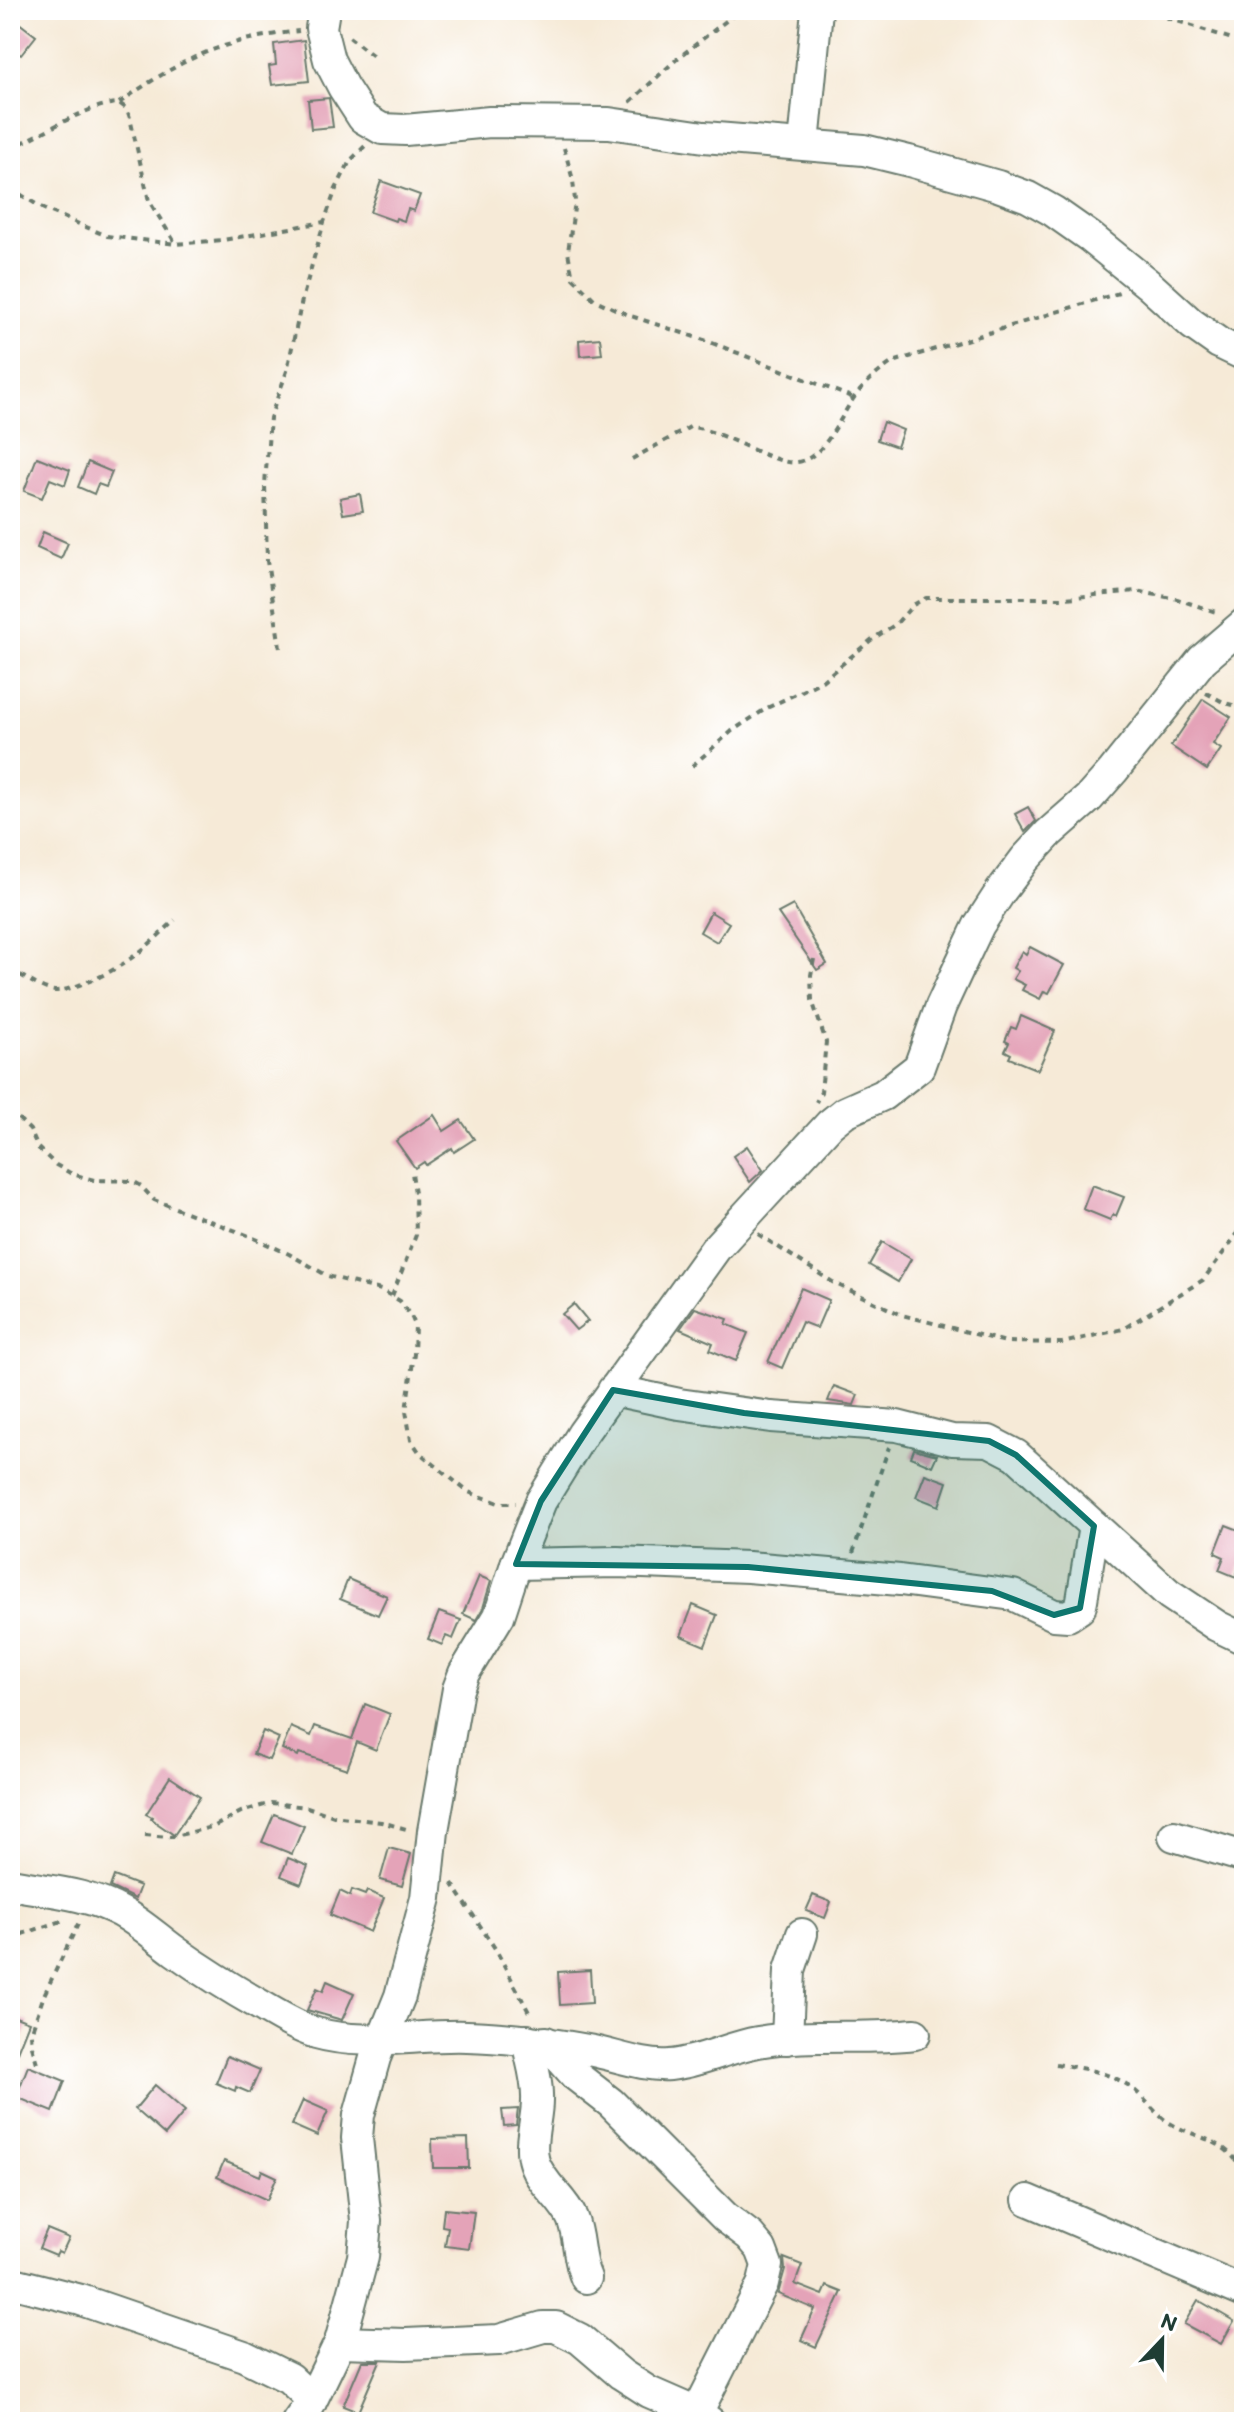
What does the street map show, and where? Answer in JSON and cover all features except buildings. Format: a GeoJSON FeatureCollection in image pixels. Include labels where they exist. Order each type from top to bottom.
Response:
{"type":"FeatureCollection","features":[{"type":"Feature","properties":{"kind":"street"},"geometry":{"type":"LineString","coordinates":[[804,144],[817,10]]}},
{"type":"Feature","properties":{"kind":"street"},"geometry":{"type":"LineString","coordinates":[[322,19],[329,60],[343,87],[363,118],[382,129],[405,130],[490,122],[609,123],[704,137],[864,150],[972,178],[1028,197],[1053,211],[1148,284],[1192,324],[1219,343],[1244,355]]}},
{"type":"Feature","properties":{"kind":"street"},"geometry":{"type":"LineString","coordinates":[[304,2413],[340,2342],[363,2257],[366,2221],[357,2138],[359,2115],[382,2040],[400,1996],[426,1898],[433,1831],[458,1689],[464,1673],[499,1616],[541,1501],[568,1455],[716,1248],[830,1124],[845,1112],[883,1095],[919,1067],[932,1027],[961,963],[979,925],[1001,891],[1049,833],[1089,798],[1113,771],[1232,619]]}},
{"type":"Feature","properties":{"kind":"street"},"geometry":{"type":"LineString","coordinates":[[613,1390],[679,1404],[771,1417],[897,1426],[952,1440],[989,1441],[1016,1455],[1169,1594],[1217,1626],[1244,1639]]}},
{"type":"Feature","properties":{"kind":"street"},"geometry":{"type":"LineString","coordinates":[[516,1564],[617,1562],[748,1567],[900,1580],[1013,1595],[1054,1615],[1068,1616],[1080,1608],[1094,1526]]}},
{"type":"Feature","properties":{"kind":"street"},"geometry":{"type":"LineString","coordinates":[[1174,1836],[1244,1857]]}},
{"type":"Feature","properties":{"kind":"street"},"geometry":{"type":"LineString","coordinates":[[10,1884],[76,1895],[121,1912],[219,1981],[305,2029],[334,2037],[382,2040],[424,2035],[536,2041],[669,2065],[756,2042],[915,2034]]}},
{"type":"Feature","properties":{"kind":"street"},"geometry":{"type":"LineString","coordinates":[[787,2039],[790,1970],[802,1934]]}},
{"type":"Feature","properties":{"kind":"street"},"geometry":{"type":"LineString","coordinates":[[536,2041],[537,2101],[532,2155],[534,2164],[574,2222],[580,2263],[586,2278]]}},
{"type":"Feature","properties":{"kind":"street"},"geometry":{"type":"LineString","coordinates":[[340,2342],[406,2344],[499,2340],[543,2327],[556,2327],[580,2339],[621,2374],[695,2417],[763,2283],[767,2265],[761,2249],[611,2103],[536,2041]]}},
{"type":"Feature","properties":{"kind":"street"},"geometry":{"type":"LineString","coordinates":[[1028,2200],[1244,2292]]}},
{"type":"Feature","properties":{"kind":"street"},"geometry":{"type":"LineString","coordinates":[[10,2282],[81,2300],[244,2356],[299,2386],[304,2413]]}},
{"type":"Feature","properties":{"kind":"path"},"geometry":{"type":"LineString","coordinates":[[1144,10],[1244,43]]}},
{"type":"Feature","properties":{"kind":"path"},"geometry":{"type":"LineString","coordinates":[[609,123],[678,58],[739,11]]}},
{"type":"Feature","properties":{"kind":"path"},"geometry":{"type":"LineString","coordinates":[[10,148],[95,108],[119,103],[152,80],[227,44],[322,19]]}},
{"type":"Feature","properties":{"kind":"path"},"geometry":{"type":"LineString","coordinates":[[119,103],[127,109],[130,118],[149,201],[176,244]]}},
{"type":"Feature","properties":{"kind":"path"},"geometry":{"type":"LineString","coordinates":[[561,122],[575,201],[568,252],[573,278],[595,300],[854,398]]}},
{"type":"Feature","properties":{"kind":"path"},"geometry":{"type":"LineString","coordinates":[[280,648],[267,561],[265,484],[270,418],[287,371],[302,300],[336,189],[350,161],[382,129]]}},
{"type":"Feature","properties":{"kind":"path"},"geometry":{"type":"LineString","coordinates":[[10,188],[44,209],[107,236],[176,244],[223,240],[324,222]]}},
{"type":"Feature","properties":{"kind":"path"},"geometry":{"type":"LineString","coordinates":[[632,459],[690,427],[700,428],[787,463],[800,463],[810,459],[823,445],[854,398],[876,373],[893,362],[1148,284]]}},
{"type":"Feature","properties":{"kind":"path"},"geometry":{"type":"LineString","coordinates":[[692,766],[732,731],[767,708],[822,681],[871,640],[896,624],[913,605],[926,598],[1055,598],[1136,591],[1177,599],[1232,619]]}},
{"type":"Feature","properties":{"kind":"path"},"geometry":{"type":"LineString","coordinates":[[10,647],[10,666]]}},
{"type":"Feature","properties":{"kind":"path"},"geometry":{"type":"LineString","coordinates":[[1184,681],[1225,703],[1244,708]]}},
{"type":"Feature","properties":{"kind":"path"},"geometry":{"type":"LineString","coordinates":[[10,969],[52,991],[65,990],[121,967],[175,920]]}},
{"type":"Feature","properties":{"kind":"path"},"geometry":{"type":"LineString","coordinates":[[814,959],[812,1000],[826,1042],[821,1092],[815,1103]]}},
{"type":"Feature","properties":{"kind":"path"},"geometry":{"type":"LineString","coordinates":[[10,1110],[30,1130],[38,1148],[56,1165],[72,1174],[94,1180],[133,1181],[154,1200],[165,1205],[247,1235],[328,1276],[392,1296],[406,1309],[415,1325],[406,1411],[411,1440],[420,1453],[468,1492],[483,1498],[499,1503],[541,1501]]}},
{"type":"Feature","properties":{"kind":"path"},"geometry":{"type":"LineString","coordinates":[[392,1296],[416,1235],[412,1173]]}},
{"type":"Feature","properties":{"kind":"path"},"geometry":{"type":"LineString","coordinates":[[739,1222],[834,1283],[902,1315],[1006,1342],[1062,1343],[1123,1329],[1203,1280],[1244,1225]]}},
{"type":"Feature","properties":{"kind":"path"},"geometry":{"type":"LineString","coordinates":[[846,1576],[897,1426]]}},
{"type":"Feature","properties":{"kind":"path"},"geometry":{"type":"LineString","coordinates":[[145,1835],[170,1837],[215,1826],[241,1812],[271,1803],[307,1807],[334,1816],[381,1822],[416,1831],[433,1831]]}},
{"type":"Feature","properties":{"kind":"path"},"geometry":{"type":"LineString","coordinates":[[431,1862],[460,1892],[513,1980],[536,2027],[536,2041]]}},
{"type":"Feature","properties":{"kind":"path"},"geometry":{"type":"LineString","coordinates":[[10,1938],[82,1914],[44,1995],[31,2033],[37,2063]]}},
{"type":"Feature","properties":{"kind":"path"},"geometry":{"type":"LineString","coordinates":[[1056,2064],[1089,2069],[1126,2084],[1165,2120],[1216,2142],[1231,2152],[1244,2172]]}},
{"type":"Feature","properties":{"kind":"highlighted area"},"geometry":{"type":"Polygon","coordinates":[[[613,1390],[744,1413],[989,1441],[1016,1455],[1094,1526],[1080,1608],[1054,1615],[992,1591],[748,1567],[516,1564],[541,1501],[613,1390]]]}}]}
